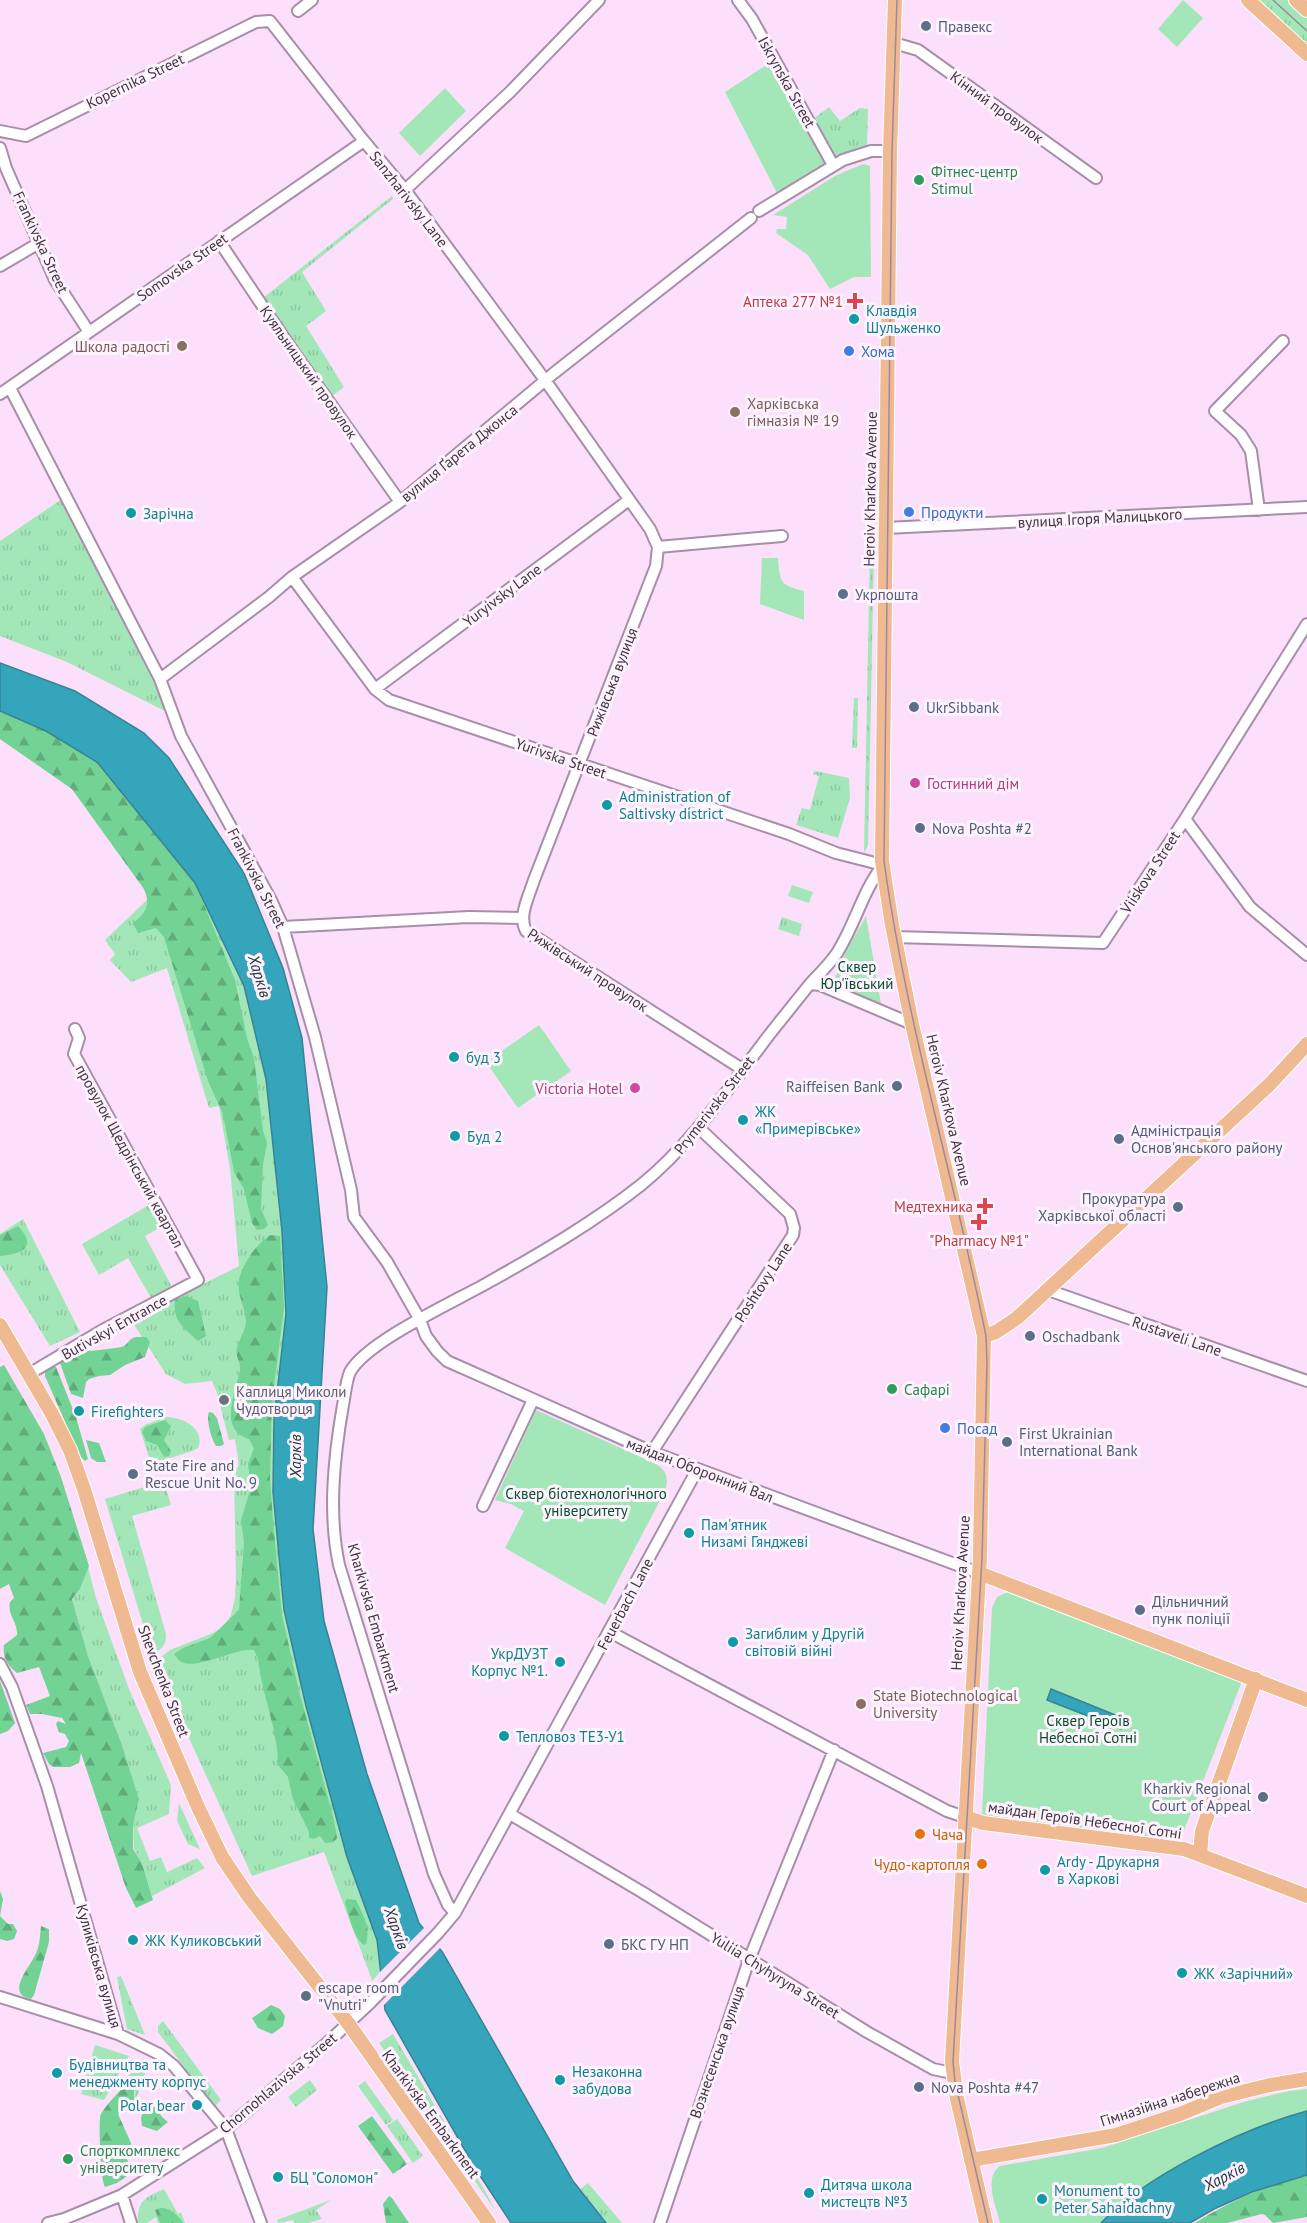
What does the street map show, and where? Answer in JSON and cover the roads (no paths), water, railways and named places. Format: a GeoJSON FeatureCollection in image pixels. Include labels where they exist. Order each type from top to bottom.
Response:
{"type":"FeatureCollection","features":[{"type":"Feature","properties":{"kind":"main road","name":"Heroiv Kharkova Avenue"},"geometry":{"type":"LineString","coordinates":[[895,0],[890,151],[889,528],[881,826],[883,865],[894,937],[984,1336],[979,1573],[952,2073],[986,2223]]}},
{"type":"Feature","properties":{"kind":"main road"},"geometry":{"type":"LineString","coordinates":[[1248,0],[1307,54]]}},
{"type":"Feature","properties":{"kind":"main road"},"geometry":{"type":"LineString","coordinates":[[1296,0],[1307,10]]}},
{"type":"Feature","properties":{"kind":"main road"},"geometry":{"type":"LineString","coordinates":[[984,1336],[996,1332],[1017,1318],[1048,1290],[1270,1084],[1307,1044]]}},
{"type":"Feature","properties":{"kind":"main road","name":"Shevchenka Street"},"geometry":{"type":"LineString","coordinates":[[0,1325],[52,1414],[70,1450],[140,1672],[222,1857],[249,1897],[348,2023]]}},
{"type":"Feature","properties":{"kind":"main road"},"geometry":{"type":"LineString","coordinates":[[979,1573],[1307,1700]]}},
{"type":"Feature","properties":{"kind":"main road","name":"майдан Героїв Небесної Сотні"},"geometry":{"type":"LineString","coordinates":[[1200,1855],[1202,1831],[1256,1679]]}},
{"type":"Feature","properties":{"kind":"main road","name":"майдан Героїв Небесної Сотні"},"geometry":{"type":"LineString","coordinates":[[965,1817],[983,1823],[1184,1849],[1307,1896]]}},
{"type":"Feature","properties":{"kind":"main road","name":"Kharkivska Embarkment"},"geometry":{"type":"LineString","coordinates":[[348,2023],[489,2223]]}},
{"type":"Feature","properties":{"kind":"main road","name":"Гімназійна набережна"},"geometry":{"type":"LineString","coordinates":[[971,2160],[1116,2135],[1180,2114],[1221,2097],[1307,2079]]}},
{"type":"Feature","properties":{"kind":"street"},"geometry":{"type":"LineString","coordinates":[[298,11],[312,0]]}},
{"type":"Feature","properties":{"kind":"street"},"geometry":{"type":"LineString","coordinates":[[405,190],[510,92],[598,0]]}},
{"type":"Feature","properties":{"kind":"street","name":"Iskrynska Street"},"geometry":{"type":"LineString","coordinates":[[738,0],[752,19],[833,165]]}},
{"type":"Feature","properties":{"kind":"street","name":"Sanzharivsky Lane"},"geometry":{"type":"LineString","coordinates":[[270,21],[405,190],[545,380]]}},
{"type":"Feature","properties":{"kind":"street","name":"Kopernika Street"},"geometry":{"type":"LineString","coordinates":[[0,131],[26,136],[256,22],[270,21]]}},
{"type":"Feature","properties":{"kind":"street","name":"Кінний провулок"},"geometry":{"type":"LineString","coordinates":[[894,43],[918,50],[1096,178]]}},
{"type":"Feature","properties":{"kind":"street","name":"Somovska Street"},"geometry":{"type":"LineString","coordinates":[[5,391],[364,141]]}},
{"type":"Feature","properties":{"kind":"street","name":"Frankivska Street"},"geometry":{"type":"LineString","coordinates":[[0,148],[3,170],[56,280],[89,332]]}},
{"type":"Feature","properties":{"kind":"street","name":"вулиця Ґарета Джонса"},"geometry":{"type":"LineString","coordinates":[[160,679],[292,577],[400,502],[545,380],[755,214],[833,165],[857,154],[890,151]]}},
{"type":"Feature","properties":{"kind":"street","name":"Куяльницький провулок"},"geometry":{"type":"LineString","coordinates":[[219,241],[286,341],[400,502]]}},
{"type":"Feature","properties":{"kind":"street"},"geometry":{"type":"LineString","coordinates":[[0,266],[39,243]]}},
{"type":"Feature","properties":{"kind":"street"},"geometry":{"type":"LineString","coordinates":[[1259,510],[1251,451],[1241,435],[1215,411],[1283,341]]}},
{"type":"Feature","properties":{"kind":"street"},"geometry":{"type":"LineString","coordinates":[[545,380],[655,537],[658,547],[782,536]]}},
{"type":"Feature","properties":{"kind":"street","name":"Frankivska Street"},"geometry":{"type":"LineString","coordinates":[[5,391],[160,679],[181,736],[271,900],[283,927],[315,1037],[351,1190],[354,1217],[387,1262],[420,1320],[426,1336],[437,1352],[447,1361],[533,1400]]}},
{"type":"Feature","properties":{"kind":"street","name":"Yuryivsky Lane"},"geometry":{"type":"LineString","coordinates":[[375,689],[629,500]]}},
{"type":"Feature","properties":{"kind":"street","name":"вулиця Ігоря Малицького"},"geometry":{"type":"LineString","coordinates":[[889,528],[1307,507]]}},
{"type":"Feature","properties":{"kind":"street","name":"Рижівська вулиця"},"geometry":{"type":"LineString","coordinates":[[523,918],[534,880],[656,566],[658,547]]}},
{"type":"Feature","properties":{"kind":"street","name":"Yurivska Street"},"geometry":{"type":"LineString","coordinates":[[292,577],[375,689],[389,700],[789,834],[836,853],[883,865]]}},
{"type":"Feature","properties":{"kind":"street","name":"Viiskova Street"},"geometry":{"type":"LineString","coordinates":[[894,937],[1103,943],[1185,819],[1307,624]]}},
{"type":"Feature","properties":{"kind":"street"},"geometry":{"type":"LineString","coordinates":[[1185,819],[1250,907],[1307,955]]}},
{"type":"Feature","properties":{"kind":"street","name":"Prymerivska Street"},"geometry":{"type":"LineString","coordinates":[[420,1320],[573,1233],[639,1186],[674,1156],[699,1128],[742,1069],[810,984],[833,959],[845,942],[861,899],[883,865]]}},
{"type":"Feature","properties":{"kind":"street","name":"Рижівський провулок"},"geometry":{"type":"LineString","coordinates":[[283,927],[469,917],[523,918],[522,924],[525,932],[742,1069]]}},
{"type":"Feature","properties":{"kind":"street"},"geometry":{"type":"LineString","coordinates":[[810,984],[823,987],[912,1024]]}},
{"type":"Feature","properties":{"kind":"street","name":"провулок Щедрінський квартал"},"geometry":{"type":"LineString","coordinates":[[75,1029],[79,1038],[74,1054],[198,1280]]}},
{"type":"Feature","properties":{"kind":"street","name":"Poshtovy Lane"},"geometry":{"type":"LineString","coordinates":[[652,1452],[793,1235],[793,1221],[790,1214],[699,1128]]}},
{"type":"Feature","properties":{"kind":"street","name":"Butivskyi Entrance"},"geometry":{"type":"LineString","coordinates":[[29,1374],[100,1331],[198,1280]]}},
{"type":"Feature","properties":{"kind":"street","name":"Rustaveli Lane"},"geometry":{"type":"LineString","coordinates":[[1048,1290],[1307,1381]]}},
{"type":"Feature","properties":{"kind":"street","name":"Kharkivska Embarkment"},"geometry":{"type":"LineString","coordinates":[[420,1320],[367,1352],[350,1373],[339,1428],[335,1467],[334,1543],[434,1874],[448,1905],[455,1912]]}},
{"type":"Feature","properties":{"kind":"street"},"geometry":{"type":"LineString","coordinates":[[483,1506],[533,1400]]}},
{"type":"Feature","properties":{"kind":"street","name":"майдан Оборонний Вал"},"geometry":{"type":"LineString","coordinates":[[533,1400],[697,1470],[979,1573]]}},
{"type":"Feature","properties":{"kind":"street","name":"Feuerbach Lane"},"geometry":{"type":"LineString","coordinates":[[438,1932],[455,1912],[510,1814],[697,1470]]}},
{"type":"Feature","properties":{"kind":"street"},"geometry":{"type":"LineString","coordinates":[[610,1632],[947,1811],[965,1817]]}},
{"type":"Feature","properties":{"kind":"street","name":"Куликівська вулиця"},"geometry":{"type":"LineString","coordinates":[[0,1665],[12,1687],[47,1785],[117,2034],[159,2054],[174,2066],[226,2128],[261,2223]]}},
{"type":"Feature","properties":{"kind":"street","name":"Вознесенська вулиця"},"geometry":{"type":"LineString","coordinates":[[660,2223],[749,1960],[834,1750]]}},
{"type":"Feature","properties":{"kind":"street","name":"Yuliia Chyhyryna Street"},"geometry":{"type":"LineString","coordinates":[[510,1814],[642,1892],[867,2032],[933,2069],[952,2073]]}},
{"type":"Feature","properties":{"kind":"street","name":"Chornohlazivska Street"},"geometry":{"type":"LineString","coordinates":[[48,2223],[64,2219],[122,2195],[226,2128],[374,1999],[438,1932]]}},
{"type":"Feature","properties":{"kind":"street"},"geometry":{"type":"LineString","coordinates":[[0,1997],[117,2034]]}},
{"type":"Feature","properties":{"kind":"street"},"geometry":{"type":"LineString","coordinates":[[122,2195],[131,2223]]}},
{"type":"Feature","properties":{"kind":"water","name":"Харків"},"geometry":{"type":"Polygon","coordinates":[[[0,663],[75,691],[144,733],[169,758],[244,873],[283,968],[302,1038],[327,1287],[313,1529],[324,1621],[367,1774],[419,1923],[443,1953],[573,2181],[606,2223],[511,2223],[475,2168],[385,2010],[377,1940],[347,1857],[306,1706],[284,1610],[273,1492],[274,1419],[286,1314],[282,1231],[266,1079],[244,986],[195,883],[97,762],[46,731],[0,711],[0,663]]]}},
{"type":"Feature","properties":{"kind":"water"},"geometry":{"type":"Polygon","coordinates":[[[1051,1689],[1125,1719],[1121,1729],[1047,1700],[1051,1689]]]}},
{"type":"Feature","properties":{"kind":"water","name":"Харків"},"geometry":{"type":"Polygon","coordinates":[[[1307,2111],[1307,2175],[1252,2192],[1190,2223],[1101,2223],[1143,2188],[1197,2155],[1255,2129],[1307,2111]]]}},
{"type":"Feature","properties":{"kind":"tram line"},"geometry":{"type":"LineString","coordinates":[[897,0],[892,151],[884,861],[905,981],[986,1336],[982,1558],[953,2062],[955,2082],[988,2223]]}},
{"type":"Feature","properties":{"kind":"tram line"},"geometry":{"type":"LineString","coordinates":[[1273,0],[1307,31]]}},
{"type":"Feature","properties":{"kind":"place","name":"Правекс"},"geometry":{"type":"Point","coordinates":[926,26]}},
{"type":"Feature","properties":{"kind":"place","name":"Фітнес-центр Stimul"},"geometry":{"type":"Point","coordinates":[919,180]}},
{"type":"Feature","properties":{"kind":"place","name":"Аптека 277 №1"},"geometry":{"type":"Point","coordinates":[855,301]}},
{"type":"Feature","properties":{"kind":"place","name":"Клавдія Шульженко"},"geometry":{"type":"Point","coordinates":[854,319]}},
{"type":"Feature","properties":{"kind":"place","name":"Школа радості"},"geometry":{"type":"Point","coordinates":[182,346]}},
{"type":"Feature","properties":{"kind":"place","name":"Хома"},"geometry":{"type":"Point","coordinates":[849,351]}},
{"type":"Feature","properties":{"kind":"place","name":"Харківська гімназія № 19"},"geometry":{"type":"Point","coordinates":[735,412]}},
{"type":"Feature","properties":{"kind":"place","name":"Продукти"},"geometry":{"type":"Point","coordinates":[909,512]}},
{"type":"Feature","properties":{"kind":"place","name":"Зарічна"},"geometry":{"type":"Point","coordinates":[131,513]}},
{"type":"Feature","properties":{"kind":"place","name":"Укрпошта"},"geometry":{"type":"Point","coordinates":[843,594]}},
{"type":"Feature","properties":{"kind":"place","name":"UkrSibbank"},"geometry":{"type":"Point","coordinates":[914,707]}},
{"type":"Feature","properties":{"kind":"place","name":"Гостинний дім"},"geometry":{"type":"Point","coordinates":[915,783]}},
{"type":"Feature","properties":{"kind":"place","name":"Administration of Saltivsky district"},"geometry":{"type":"Point","coordinates":[607,805]}},
{"type":"Feature","properties":{"kind":"place","name":"Nova Poshta #2"},"geometry":{"type":"Point","coordinates":[920,828]}},
{"type":"Feature","properties":{"kind":"place","name":"буд 3"},"geometry":{"type":"Point","coordinates":[454,1057]}},
{"type":"Feature","properties":{"kind":"place","name":"Raiffeisen Bank"},"geometry":{"type":"Point","coordinates":[897,1086]}},
{"type":"Feature","properties":{"kind":"place","name":"Victoria Hotel"},"geometry":{"type":"Point","coordinates":[635,1088]}},
{"type":"Feature","properties":{"kind":"place","name":"ЖК «Примерівське»"},"geometry":{"type":"Point","coordinates":[743,1120]}},
{"type":"Feature","properties":{"kind":"place","name":"Буд 2"},"geometry":{"type":"Point","coordinates":[455,1136]}},
{"type":"Feature","properties":{"kind":"place","name":"Адміністрація Основ'янського району"},"geometry":{"type":"Point","coordinates":[1119,1139]}},
{"type":"Feature","properties":{"kind":"place","name":"Медтехника"},"geometry":{"type":"Point","coordinates":[985,1206]}},
{"type":"Feature","properties":{"kind":"place","name":"Прокуратура Харківської області"},"geometry":{"type":"Point","coordinates":[1178,1207]}},
{"type":"Feature","properties":{"kind":"place","name":"\"Pharmacy №1\""},"geometry":{"type":"Point","coordinates":[979,1222]}},
{"type":"Feature","properties":{"kind":"place","name":"Oschadbank"},"geometry":{"type":"Point","coordinates":[1030,1336]}},
{"type":"Feature","properties":{"kind":"place","name":"Сафарі"},"geometry":{"type":"Point","coordinates":[892,1389]}},
{"type":"Feature","properties":{"kind":"place","name":"Каплиця Миколи Чудотворця"},"geometry":{"type":"Point","coordinates":[224,1400]}},
{"type":"Feature","properties":{"kind":"place","name":"Firefighters"},"geometry":{"type":"Point","coordinates":[79,1411]}},
{"type":"Feature","properties":{"kind":"place","name":"Посад"},"geometry":{"type":"Point","coordinates":[945,1428]}},
{"type":"Feature","properties":{"kind":"place","name":"First Ukrainian International Bank"},"geometry":{"type":"Point","coordinates":[1007,1442]}},
{"type":"Feature","properties":{"kind":"place","name":"State Fire and Rescue Unit No. 9"},"geometry":{"type":"Point","coordinates":[133,1474]}},
{"type":"Feature","properties":{"kind":"place","name":"Пам'ятник Низамі Гянджеві"},"geometry":{"type":"Point","coordinates":[689,1533]}},
{"type":"Feature","properties":{"kind":"place","name":"Дільничний пунк поліції"},"geometry":{"type":"Point","coordinates":[1140,1610]}},
{"type":"Feature","properties":{"kind":"place","name":"Загиблим у Другій світовій війні"},"geometry":{"type":"Point","coordinates":[733,1642]}},
{"type":"Feature","properties":{"kind":"place","name":"УкрДУЗТ Корпус №1."},"geometry":{"type":"Point","coordinates":[560,1662]}},
{"type":"Feature","properties":{"kind":"place","name":"State Biotechnological University"},"geometry":{"type":"Point","coordinates":[861,1704]}},
{"type":"Feature","properties":{"kind":"place","name":"Тепловоз ТЕ3-У1"},"geometry":{"type":"Point","coordinates":[504,1736]}},
{"type":"Feature","properties":{"kind":"place","name":"Kharkiv Regional Court of Appeal"},"geometry":{"type":"Point","coordinates":[1263,1797]}},
{"type":"Feature","properties":{"kind":"place","name":"Чача"},"geometry":{"type":"Point","coordinates":[920,1834]}},
{"type":"Feature","properties":{"kind":"place","name":"Чудо-картопля"},"geometry":{"type":"Point","coordinates":[982,1864]}},
{"type":"Feature","properties":{"kind":"place","name":"Ardy - Друкарня в Харкові"},"geometry":{"type":"Point","coordinates":[1045,1870]}},
{"type":"Feature","properties":{"kind":"place","name":"ЖК Куликовський"},"geometry":{"type":"Point","coordinates":[133,1940]}},
{"type":"Feature","properties":{"kind":"place","name":"БКС ГУ НП"},"geometry":{"type":"Point","coordinates":[609,1944]}},
{"type":"Feature","properties":{"kind":"place","name":"ЖК «Зарічний»"},"geometry":{"type":"Point","coordinates":[1182,1973]}},
{"type":"Feature","properties":{"kind":"place","name":"escape room \"Vnutri\""},"geometry":{"type":"Point","coordinates":[306,1996]}},
{"type":"Feature","properties":{"kind":"place","name":"Будівництва та менеджменту корпус"},"geometry":{"type":"Point","coordinates":[57,2073]}},
{"type":"Feature","properties":{"kind":"place","name":"Незаконна забудова"},"geometry":{"type":"Point","coordinates":[560,2080]}},
{"type":"Feature","properties":{"kind":"place","name":"Nova Poshta #47"},"geometry":{"type":"Point","coordinates":[919,2087]}},
{"type":"Feature","properties":{"kind":"place","name":"Polar bear"},"geometry":{"type":"Point","coordinates":[197,2105]}},
{"type":"Feature","properties":{"kind":"place","name":"Спорткомплекс університету"},"geometry":{"type":"Point","coordinates":[68,2159]}},
{"type":"Feature","properties":{"kind":"place","name":"БЦ \"Соломон\""},"geometry":{"type":"Point","coordinates":[278,2177]}},
{"type":"Feature","properties":{"kind":"place","name":"Дитяча школа мистецтв №3"},"geometry":{"type":"Point","coordinates":[809,2193]}},
{"type":"Feature","properties":{"kind":"place","name":"Monument to Peter Sahaidachny"},"geometry":{"type":"Point","coordinates":[1042,2199]}},
{"type":"Feature","properties":{"kind":"park label","name":"Сквер Юр'ївський"},"geometry":{"type":"Point","coordinates":[857,974]}},
{"type":"Feature","properties":{"kind":"park label","name":"Сквер біотехнологічного університету"},"geometry":{"type":"Point","coordinates":[586,1502]}},
{"type":"Feature","properties":{"kind":"park label","name":"Сквер Героїв Небесної Сотні"},"geometry":{"type":"Point","coordinates":[1088,1728]}}]}
